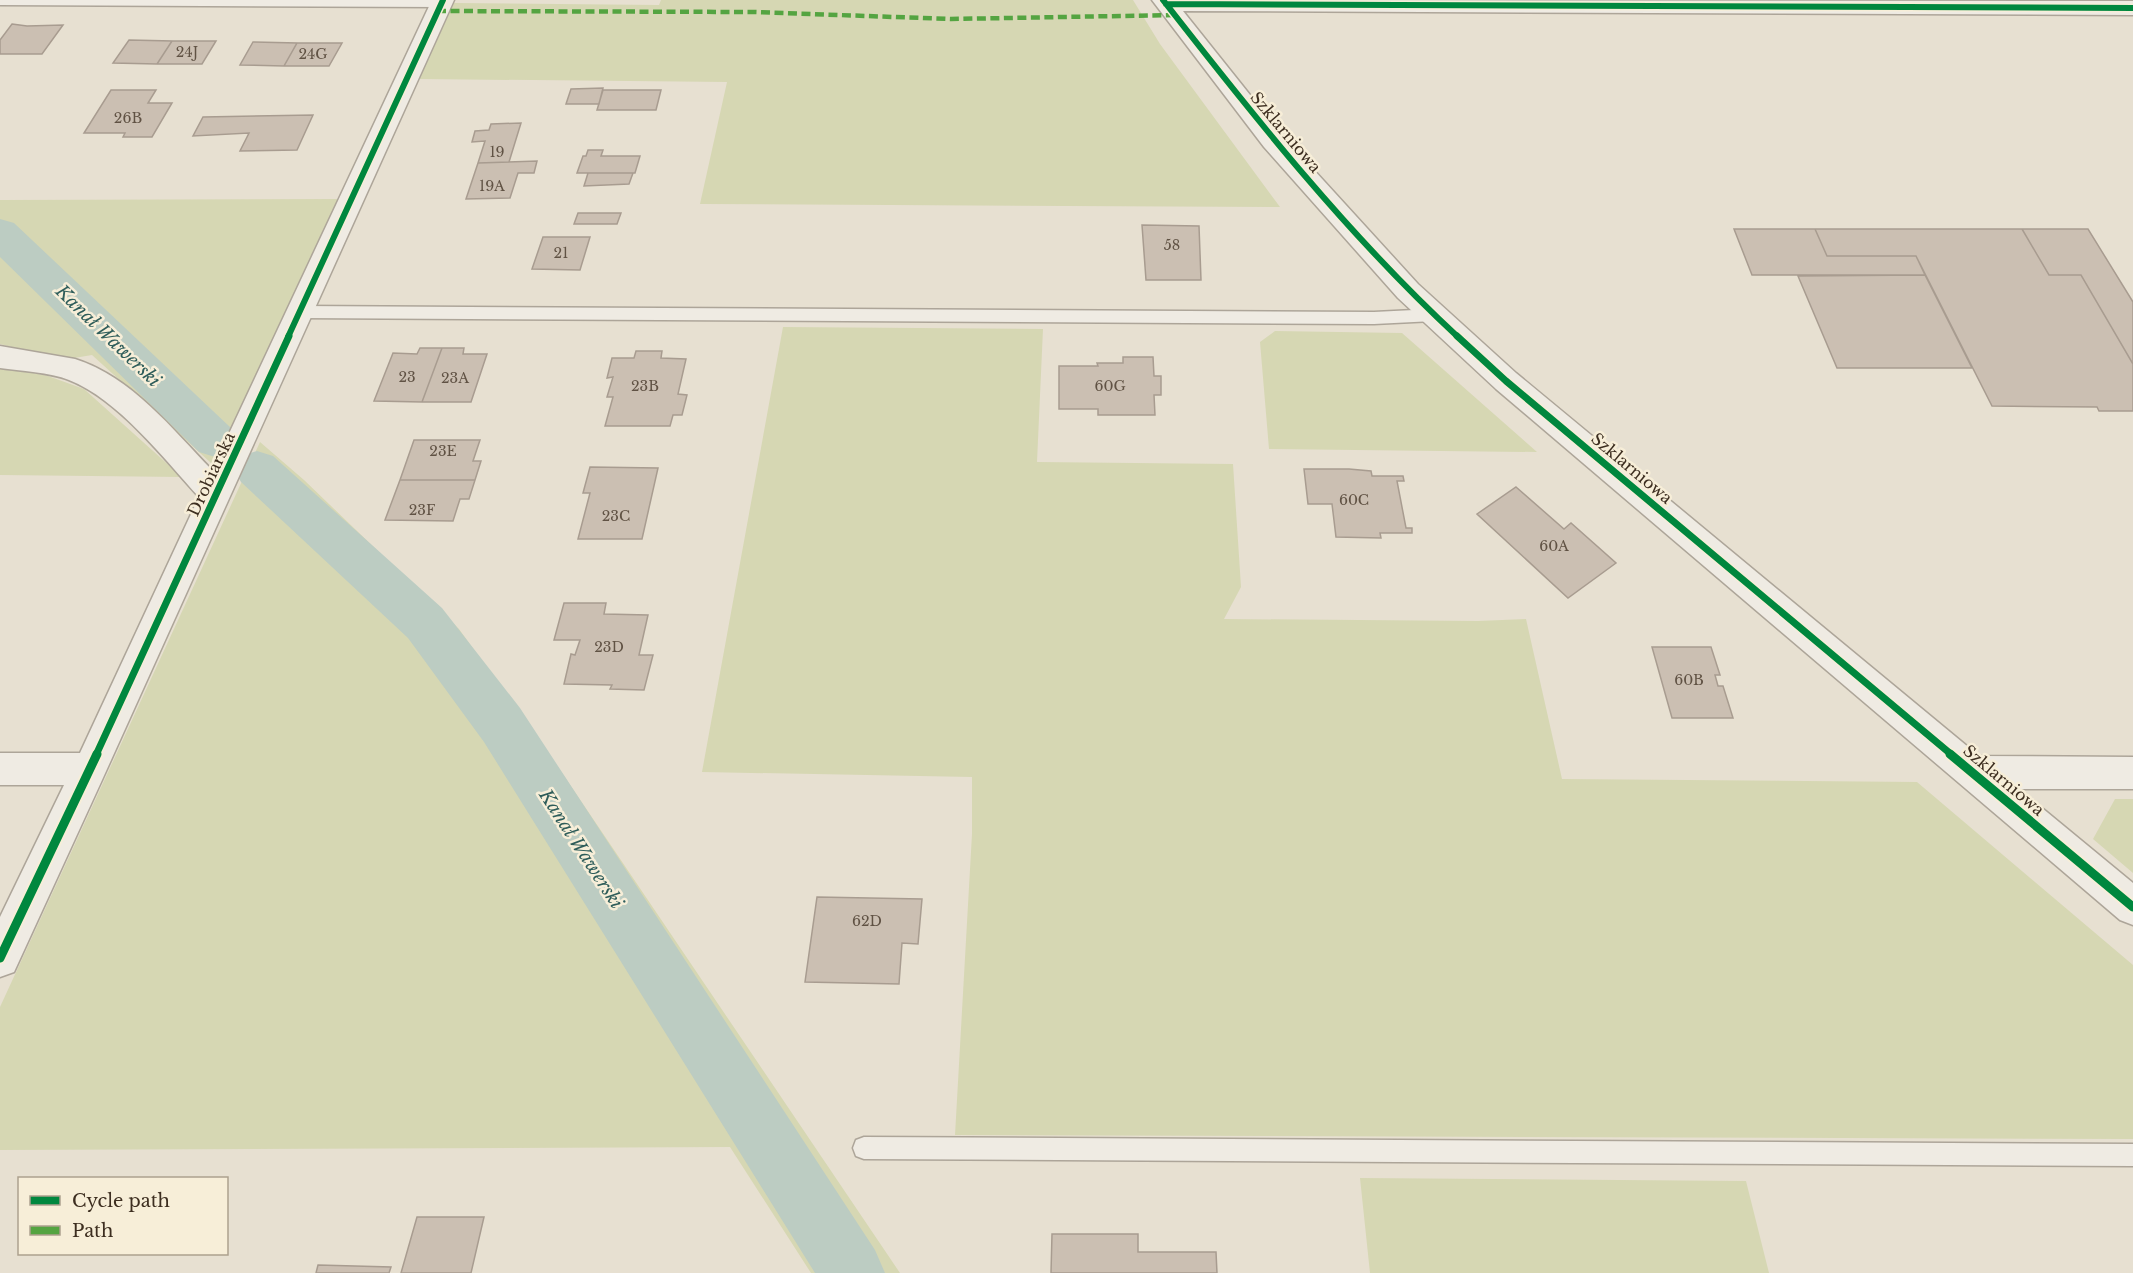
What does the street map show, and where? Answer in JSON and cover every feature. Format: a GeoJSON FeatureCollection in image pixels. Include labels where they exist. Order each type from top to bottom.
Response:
{"type":"FeatureCollection","features":[{"type":"Feature","properties":{"kind":"street","name":"Drobiarska"},"geometry":{"type":"LineString","coordinates":[[0,958],[90,769],[442,2]]}},
{"type":"Feature","properties":{"kind":"street"},"geometry":{"type":"LineString","coordinates":[[1165,2],[2133,8]]}},
{"type":"Feature","properties":{"kind":"street","name":"Szklarniowa"},"geometry":{"type":"LineString","coordinates":[[1165,2],[1273,141],[1408,291],[1506,381],[2133,907]]}},
{"type":"Feature","properties":{"kind":"street"},"geometry":{"type":"LineString","coordinates":[[0,357],[75,370],[111,391],[140,414],[216,494]]}},
{"type":"Feature","properties":{"kind":"street"},"geometry":{"type":"LineString","coordinates":[[0,769],[90,769]]}},
{"type":"Feature","properties":{"kind":"street"},"geometry":{"type":"LineString","coordinates":[[1973,772],[2133,773]]}},
{"type":"Feature","properties":{"kind":"lane"},"geometry":{"type":"LineString","coordinates":[[0,2],[442,2]]}},
{"type":"Feature","properties":{"kind":"lane"},"geometry":{"type":"LineString","coordinates":[[300,312],[1362,318],[1434,315]]}},
{"type":"Feature","properties":{"kind":"lane"},"geometry":{"type":"LineString","coordinates":[[864,1148],[2133,1155]]}},
{"type":"Feature","properties":{"kind":"green space"},"geometry":{"type":"Polygon","coordinates":[[[661,0],[1133,0],[1160,44],[1280,207],[700,204],[727,82],[419,79],[454,3],[659,5],[661,0]]]}},
{"type":"Feature","properties":{"kind":"green space"},"geometry":{"type":"Polygon","coordinates":[[[341,199],[229,432],[211,463],[92,355],[62,360],[0,344],[0,200],[341,199]]]}},
{"type":"Feature","properties":{"kind":"green space"},"geometry":{"type":"Polygon","coordinates":[[[783,327],[1043,329],[1037,462],[1233,464],[1241,587],[1224,619],[1478,621],[1526,619],[1562,779],[1917,782],[2133,965],[2133,1139],[955,1135],[972,834],[972,777],[702,772],[783,327]]]}},
{"type":"Feature","properties":{"kind":"green space"},"geometry":{"type":"Polygon","coordinates":[[[1275,331],[1402,333],[1537,452],[1269,449],[1260,342],[1275,331]]]}},
{"type":"Feature","properties":{"kind":"green space"},"geometry":{"type":"Polygon","coordinates":[[[0,366],[48,376],[84,389],[182,477],[0,475],[0,366]]]}},
{"type":"Feature","properties":{"kind":"green space"},"geometry":{"type":"Polygon","coordinates":[[[260,442],[304,480],[459,629],[560,770],[900,1273],[811,1273],[730,1147],[0,1150],[0,1007],[260,442]]]}},
{"type":"Feature","properties":{"kind":"green space"},"geometry":{"type":"Polygon","coordinates":[[[2115,799],[2133,799],[2133,873],[2093,839],[2115,799]]]}},
{"type":"Feature","properties":{"kind":"green space"},"geometry":{"type":"Polygon","coordinates":[[[1360,1178],[1746,1181],[1769,1273],[1370,1273],[1360,1178]]]}},
{"type":"Feature","properties":{"kind":"building"},"geometry":{"type":"Polygon","coordinates":[[[12,24],[63,25],[42,54],[0,54],[0,40],[12,24]]]}},
{"type":"Feature","properties":{"kind":"building"},"geometry":{"type":"Polygon","coordinates":[[[129,40],[172,41],[157,64],[113,63],[129,40]]]}},
{"type":"Feature","properties":{"kind":"building"},"geometry":{"type":"Polygon","coordinates":[[[172,41],[216,41],[202,64],[157,64],[172,41]]]}},
{"type":"Feature","properties":{"kind":"building"},"geometry":{"type":"Polygon","coordinates":[[[253,42],[297,43],[284,66],[240,65],[253,42]]]}},
{"type":"Feature","properties":{"kind":"building"},"geometry":{"type":"Polygon","coordinates":[[[297,43],[342,43],[329,66],[284,66],[297,43]]]}},
{"type":"Feature","properties":{"kind":"building"},"geometry":{"type":"Polygon","coordinates":[[[603,88],[599,104],[566,104],[571,89],[603,88]]]}},
{"type":"Feature","properties":{"kind":"building"},"geometry":{"type":"Polygon","coordinates":[[[111,90],[156,90],[148,103],[172,103],[152,137],[123,137],[125,133],[84,133],[111,90]]]}},
{"type":"Feature","properties":{"kind":"building"},"geometry":{"type":"Polygon","coordinates":[[[603,90],[661,90],[656,110],[597,110],[603,90]]]}},
{"type":"Feature","properties":{"kind":"building"},"geometry":{"type":"Polygon","coordinates":[[[313,115],[297,150],[240,151],[249,133],[193,136],[203,117],[313,115]]]}},
{"type":"Feature","properties":{"kind":"building"},"geometry":{"type":"Polygon","coordinates":[[[521,123],[509,162],[478,163],[485,141],[472,142],[475,131],[489,130],[491,124],[521,123]]]}},
{"type":"Feature","properties":{"kind":"building"},"geometry":{"type":"Polygon","coordinates":[[[588,150],[603,150],[601,156],[640,156],[635,173],[577,173],[583,156],[586,156],[588,150]]]}},
{"type":"Feature","properties":{"kind":"building"},"geometry":{"type":"Polygon","coordinates":[[[537,161],[534,173],[518,173],[510,198],[466,199],[478,163],[537,161]]]}},
{"type":"Feature","properties":{"kind":"building"},"geometry":{"type":"Polygon","coordinates":[[[588,173],[633,173],[629,184],[584,186],[588,173]]]}},
{"type":"Feature","properties":{"kind":"building"},"geometry":{"type":"Polygon","coordinates":[[[578,213],[621,213],[617,224],[574,224],[578,213]]]}},
{"type":"Feature","properties":{"kind":"building"},"geometry":{"type":"Polygon","coordinates":[[[1142,225],[1199,226],[1201,280],[1146,280],[1142,225]]]}},
{"type":"Feature","properties":{"kind":"building"},"geometry":{"type":"Polygon","coordinates":[[[1734,229],[1815,229],[1827,256],[1916,256],[1925,275],[1752,275],[1734,229]]]}},
{"type":"Feature","properties":{"kind":"building"},"geometry":{"type":"Polygon","coordinates":[[[1815,229],[2022,229],[2049,275],[2081,275],[2133,364],[2133,411],[2099,411],[2097,407],[1992,406],[1916,256],[1827,256],[1815,229]]]}},
{"type":"Feature","properties":{"kind":"building"},"geometry":{"type":"Polygon","coordinates":[[[2022,229],[2088,229],[2133,302],[2133,364],[2081,275],[2049,275],[2022,229]]]}},
{"type":"Feature","properties":{"kind":"building"},"geometry":{"type":"Polygon","coordinates":[[[543,237],[590,237],[580,270],[532,269],[543,237]]]}},
{"type":"Feature","properties":{"kind":"building"},"geometry":{"type":"Polygon","coordinates":[[[1925,275],[1972,368],[1837,368],[1798,276],[1925,275]]]}},
{"type":"Feature","properties":{"kind":"building"},"geometry":{"type":"Polygon","coordinates":[[[420,348],[442,348],[422,402],[374,401],[393,353],[417,354],[420,348]]]}},
{"type":"Feature","properties":{"kind":"building"},"geometry":{"type":"Polygon","coordinates":[[[442,348],[464,348],[463,354],[487,354],[471,402],[422,402],[442,348]]]}},
{"type":"Feature","properties":{"kind":"building"},"geometry":{"type":"Polygon","coordinates":[[[636,351],[662,351],[661,358],[686,359],[678,394],[687,395],[682,415],[673,415],[670,426],[605,426],[613,397],[607,397],[613,377],[607,378],[612,358],[634,358],[636,351]]]}},
{"type":"Feature","properties":{"kind":"building"},"geometry":{"type":"Polygon","coordinates":[[[1123,357],[1153,357],[1154,376],[1161,376],[1161,395],[1154,395],[1155,415],[1098,415],[1098,409],[1059,409],[1059,366],[1098,366],[1097,363],[1123,363],[1123,357]]]}},
{"type":"Feature","properties":{"kind":"building"},"geometry":{"type":"Polygon","coordinates":[[[414,440],[480,440],[473,461],[481,461],[475,480],[400,480],[414,440]]]}},
{"type":"Feature","properties":{"kind":"building"},"geometry":{"type":"Polygon","coordinates":[[[590,467],[658,468],[642,539],[578,539],[590,493],[583,493],[590,467]]]}},
{"type":"Feature","properties":{"kind":"building"},"geometry":{"type":"Polygon","coordinates":[[[1304,469],[1349,469],[1371,471],[1372,476],[1403,476],[1404,481],[1397,481],[1406,528],[1412,528],[1412,533],[1380,533],[1381,538],[1336,537],[1332,504],[1308,504],[1304,469]]]}},
{"type":"Feature","properties":{"kind":"building"},"geometry":{"type":"Polygon","coordinates":[[[400,480],[475,480],[469,499],[460,499],[453,521],[385,520],[400,480]]]}},
{"type":"Feature","properties":{"kind":"building"},"geometry":{"type":"Polygon","coordinates":[[[1516,487],[1564,529],[1571,523],[1616,563],[1568,598],[1477,514],[1516,487]]]}},
{"type":"Feature","properties":{"kind":"building"},"geometry":{"type":"Polygon","coordinates":[[[564,603],[606,603],[604,614],[648,615],[639,655],[653,655],[644,690],[610,689],[612,685],[564,684],[571,654],[575,655],[580,640],[554,640],[564,603]]]}},
{"type":"Feature","properties":{"kind":"building"},"geometry":{"type":"Polygon","coordinates":[[[1652,647],[1711,647],[1720,675],[1715,675],[1718,686],[1723,686],[1733,718],[1672,718],[1652,647]]]}},
{"type":"Feature","properties":{"kind":"building"},"geometry":{"type":"Polygon","coordinates":[[[817,897],[922,899],[918,944],[902,943],[899,984],[805,982],[817,897]]]}},
{"type":"Feature","properties":{"kind":"building"},"geometry":{"type":"Polygon","coordinates":[[[417,1217],[484,1217],[471,1273],[401,1273],[417,1217]]]}},
{"type":"Feature","properties":{"kind":"building"},"geometry":{"type":"Polygon","coordinates":[[[1052,1234],[1138,1234],[1138,1252],[1216,1252],[1217,1273],[1051,1273],[1052,1234]]]}},
{"type":"Feature","properties":{"kind":"building"},"geometry":{"type":"Polygon","coordinates":[[[318,1265],[391,1267],[389,1273],[316,1273],[318,1265]]]}},
{"type":"Feature","properties":{"kind":"waterway","name":"Kanał Wawerski"},"geometry":{"type":"LineString","coordinates":[[0,233],[215,440]]}},
{"type":"Feature","properties":{"kind":"waterway","name":"Kanał Wawerski"},"geometry":{"type":"LineString","coordinates":[[257,469],[425,623],[502,725],[852,1273]]}},
{"type":"Feature","properties":{"kind":"marked path"},"geometry":{"type":"LineString","coordinates":[[437,11],[754,12],[951,19],[1175,15]]}},
{"type":"Feature","properties":{"kind":"cycle path"},"geometry":{"type":"LineString","coordinates":[[0,958],[90,769],[443,0]]}},
{"type":"Feature","properties":{"kind":"cycle path"},"geometry":{"type":"LineString","coordinates":[[1163,0],[1273,141],[1408,291],[1506,381],[2133,907]]}},
{"type":"Feature","properties":{"kind":"cycle path"},"geometry":{"type":"LineString","coordinates":[[1166,4],[2133,8]]}}]}
